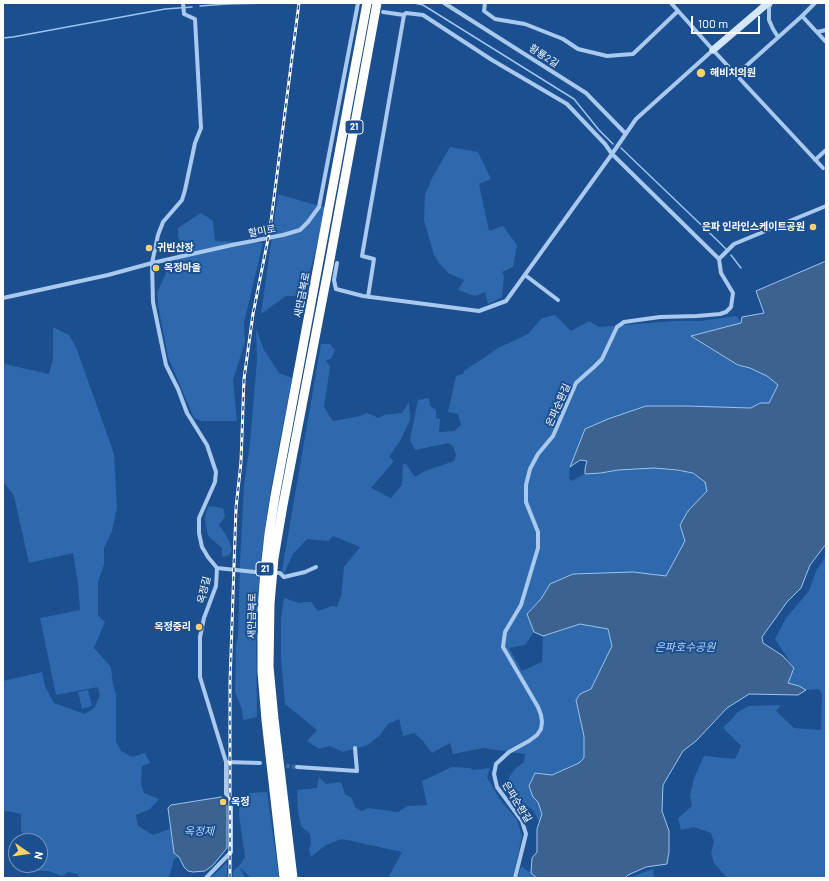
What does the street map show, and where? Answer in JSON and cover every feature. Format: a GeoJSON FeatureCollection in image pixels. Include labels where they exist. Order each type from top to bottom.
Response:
{"type":"FeatureCollection","features":[{"type":"Feature","properties":{"kind":"highway","name":"새만금북로"},"geometry":{"type":"LineString","coordinates":[[284,878],[262,672],[262,610],[269,534],[323,240],[371,9]]}},
{"type":"Feature","properties":{"kind":"highway","name":"21"},"geometry":{"type":"LineString","coordinates":[[333,264],[333,242],[371,9]]}},
{"type":"Feature","properties":{"kind":"highway","name":"새만금북로"},"geometry":{"type":"LineString","coordinates":[[293,878],[271,689],[270,603],[274,558],[283,505],[333,264]]}},
{"type":"Feature","properties":{"kind":"street","name":"옥정길"},"geometry":{"type":"LineString","coordinates":[[183,3],[184,14],[195,19],[201,128],[195,143],[182,200],[163,222],[158,235],[152,263],[153,302],[166,365],[178,389],[187,413],[207,444],[216,472],[215,482],[199,518],[199,533],[202,547],[217,568],[216,586],[204,618],[200,637],[200,677],[216,724],[226,762],[226,794],[231,798],[231,852],[206,878]]}},
{"type":"Feature","properties":{"kind":"street","name":"할미로"},"geometry":{"type":"LineString","coordinates":[[3,298],[300,230],[319,207],[371,9],[358,3]]}},
{"type":"Feature","properties":{"kind":"street","name":"황룡2길"},"geometry":{"type":"LineString","coordinates":[[444,3],[586,93],[625,133]]}},
{"type":"Feature","properties":{"kind":"street"},"geometry":{"type":"LineString","coordinates":[[485,3],[484,10],[495,19],[525,24],[563,39],[578,49],[607,56],[633,54],[678,11]]}},
{"type":"Feature","properties":{"kind":"street"},"geometry":{"type":"LineString","coordinates":[[672,3],[713,50],[822,168]]}},
{"type":"Feature","properties":{"kind":"street"},"geometry":{"type":"LineString","coordinates":[[770,3],[768,7],[769,20],[772,29],[778,37]]}},
{"type":"Feature","properties":{"kind":"street"},"geometry":{"type":"LineString","coordinates":[[333,264],[336,289],[368,297],[479,311],[506,301],[636,119],[713,50],[770,3]]}},
{"type":"Feature","properties":{"kind":"street"},"geometry":{"type":"LineString","coordinates":[[736,75],[815,3]]}},
{"type":"Feature","properties":{"kind":"street"},"geometry":{"type":"LineString","coordinates":[[371,9],[404,15],[406,13],[423,15],[492,60],[567,104],[605,144],[612,154],[719,259],[734,244],[826,206]]}},
{"type":"Feature","properties":{"kind":"street"},"geometry":{"type":"LineString","coordinates":[[368,297],[374,259],[362,256],[404,15]]}},
{"type":"Feature","properties":{"kind":"street"},"geometry":{"type":"LineString","coordinates":[[802,16],[826,42]]}},
{"type":"Feature","properties":{"kind":"street"},"geometry":{"type":"LineString","coordinates":[[817,32],[826,30]]}},
{"type":"Feature","properties":{"kind":"street"},"geometry":{"type":"LineString","coordinates":[[814,160],[826,150]]}},
{"type":"Feature","properties":{"kind":"street","name":"은파순환길"},"geometry":{"type":"LineString","coordinates":[[515,878],[526,834],[522,822],[496,787],[494,774],[496,764],[509,752],[537,735],[541,729],[542,722],[538,707],[503,647],[505,632],[521,605],[538,548],[538,532],[526,502],[526,485],[530,469],[538,454],[553,436],[576,383],[602,359],[617,327],[624,322],[660,317],[720,314],[726,312],[731,307],[733,293],[721,273],[719,259]]}},
{"type":"Feature","properties":{"kind":"street"},"geometry":{"type":"LineString","coordinates":[[524,275],[558,300]]}},
{"type":"Feature","properties":{"kind":"street"},"geometry":{"type":"LineString","coordinates":[[278,573],[280,573],[284,578],[316,567]]}},
{"type":"Feature","properties":{"kind":"street"},"geometry":{"type":"LineString","coordinates":[[217,568],[255,572]]}},
{"type":"Feature","properties":{"kind":"street"},"geometry":{"type":"LineString","coordinates":[[296,766],[357,771],[355,748]]}},
{"type":"Feature","properties":{"kind":"street"},"geometry":{"type":"LineString","coordinates":[[226,762],[260,763]]}},
{"type":"Feature","properties":{"kind":"shaded area"},"geometry":{"type":"Polygon","coordinates":[[[450,147],[478,152],[491,179],[479,184],[489,231],[503,226],[517,245],[513,267],[502,272],[504,276],[502,297],[488,304],[485,292],[475,296],[458,290],[464,280],[448,273],[439,263],[434,255],[424,220],[425,195],[432,178],[450,147]]]}},
{"type":"Feature","properties":{"kind":"shaded area"},"geometry":{"type":"Polygon","coordinates":[[[278,194],[326,208],[304,296],[286,296],[261,314],[278,194]]]}},
{"type":"Feature","properties":{"kind":"shaded area"},"geometry":{"type":"Polygon","coordinates":[[[201,213],[213,221],[215,241],[263,243],[244,323],[245,342],[233,380],[237,421],[201,421],[194,418],[168,357],[158,305],[157,293],[168,269],[176,261],[178,249],[182,245],[178,237],[178,228],[201,213]]]}},
{"type":"Feature","properties":{"kind":"shaded area"},"geometry":{"type":"Polygon","coordinates":[[[555,315],[571,331],[589,321],[599,327],[674,321],[700,321],[737,316],[741,323],[691,336],[738,365],[750,368],[767,376],[779,385],[769,403],[760,403],[751,408],[646,406],[585,429],[570,467],[569,478],[571,481],[585,474],[654,468],[693,473],[705,482],[707,491],[683,546],[666,576],[633,572],[573,574],[549,585],[541,599],[527,614],[534,632],[525,645],[509,648],[522,671],[542,662],[543,636],[580,624],[608,629],[612,646],[591,689],[584,692],[576,699],[584,736],[584,758],[579,763],[552,775],[535,773],[533,797],[538,802],[542,814],[539,822],[533,810],[517,800],[510,788],[509,777],[515,769],[524,762],[525,754],[483,748],[453,754],[450,743],[432,753],[422,740],[414,733],[403,736],[399,719],[388,724],[380,735],[368,745],[343,752],[329,746],[319,749],[307,741],[317,730],[285,704],[281,658],[281,619],[284,598],[299,603],[311,602],[318,611],[332,606],[337,607],[341,596],[344,567],[360,547],[333,536],[328,541],[307,539],[293,554],[284,573],[282,570],[321,344],[330,344],[335,350],[331,359],[326,360],[330,367],[324,407],[333,421],[360,416],[367,413],[379,418],[384,415],[402,413],[409,402],[410,420],[401,439],[389,457],[394,461],[371,488],[391,498],[402,485],[403,464],[406,464],[415,477],[425,471],[454,461],[456,455],[453,446],[449,443],[415,450],[410,440],[418,400],[429,398],[430,406],[436,410],[436,418],[440,419],[439,432],[454,431],[461,425],[458,414],[448,412],[456,376],[463,374],[464,371],[500,347],[528,334],[542,318],[555,315]]]}},
{"type":"Feature","properties":{"kind":"shaded area"},"geometry":{"type":"Polygon","coordinates":[[[53,327],[69,335],[76,347],[114,454],[117,508],[112,531],[104,548],[104,564],[98,582],[98,615],[105,622],[94,648],[111,667],[113,685],[116,694],[116,741],[121,751],[132,757],[145,753],[150,763],[142,766],[141,784],[144,793],[159,799],[150,809],[136,815],[138,826],[153,835],[170,829],[174,853],[179,857],[174,859],[169,878],[79,878],[78,874],[68,872],[62,876],[48,871],[48,833],[22,833],[21,831],[21,814],[7,811],[3,812],[3,681],[42,672],[45,686],[54,703],[85,714],[95,707],[100,695],[98,687],[56,695],[40,618],[80,610],[78,583],[73,553],[29,563],[14,496],[3,481],[3,363],[49,374],[53,358],[53,327]]]}},
{"type":"Feature","properties":{"kind":"shaded area"},"geometry":{"type":"Polygon","coordinates":[[[256,329],[264,350],[279,373],[292,378],[270,493],[260,566],[256,635],[257,717],[243,720],[242,709],[235,692],[236,645],[238,637],[244,485],[250,443],[257,360],[256,329]]]}},
{"type":"Feature","properties":{"kind":"shaded area"},"geometry":{"type":"Polygon","coordinates":[[[209,506],[223,508],[225,516],[219,525],[228,538],[232,550],[229,555],[222,557],[222,548],[208,536],[205,520],[206,512],[209,506]]]}},
{"type":"Feature","properties":{"kind":"shaded area"},"geometry":{"type":"Polygon","coordinates":[[[826,556],[826,878],[727,878],[714,863],[711,853],[714,842],[711,833],[694,827],[681,830],[678,818],[692,806],[690,795],[694,778],[704,756],[735,759],[741,746],[723,728],[738,712],[748,706],[781,705],[776,711],[794,728],[821,730],[822,694],[819,689],[806,690],[788,683],[794,668],[775,639],[786,618],[809,591],[816,571],[826,556]]]}},
{"type":"Feature","properties":{"kind":"shaded area"},"geometry":{"type":"Polygon","coordinates":[[[88,690],[92,706],[82,709],[78,692],[88,690]]]}},
{"type":"Feature","properties":{"kind":"shaded area"},"geometry":{"type":"Polygon","coordinates":[[[452,767],[470,768],[473,770],[490,768],[487,777],[499,798],[517,820],[522,836],[513,878],[388,878],[402,852],[342,839],[326,845],[311,857],[309,848],[311,844],[310,834],[301,826],[298,812],[297,790],[317,788],[319,777],[326,784],[341,782],[345,794],[352,798],[355,807],[362,811],[368,808],[398,812],[408,806],[427,805],[422,781],[452,767]]]}},
{"type":"Feature","properties":{"kind":"shaded area"},"geometry":{"type":"Polygon","coordinates":[[[267,792],[279,878],[251,878],[240,867],[245,878],[233,878],[233,871],[239,866],[245,857],[239,815],[240,800],[247,798],[249,793],[267,792]]]}},
{"type":"Feature","properties":{"kind":"shaded area"},"geometry":{"type":"Polygon","coordinates":[[[227,862],[227,878],[211,878],[227,862]]]}},
{"type":"Feature","properties":{"kind":"shaded area"},"geometry":{"type":"Polygon","coordinates":[[[521,866],[531,873],[537,878],[518,878],[521,866]]]}},
{"type":"Feature","properties":{"kind":"shaded area"},"geometry":{"type":"Polygon","coordinates":[[[653,869],[654,878],[630,878],[642,873],[653,869]]]}},
{"type":"Feature","properties":{"kind":"water","name":"은파호수공원"},"geometry":{"type":"Polygon","coordinates":[[[826,261],[826,544],[810,565],[801,588],[787,602],[762,637],[763,643],[783,656],[794,668],[788,683],[806,690],[798,695],[749,694],[727,708],[696,741],[683,751],[663,785],[662,811],[669,831],[669,852],[667,864],[646,867],[628,875],[625,878],[537,878],[531,873],[532,858],[537,852],[537,829],[542,814],[538,802],[533,797],[529,786],[535,773],[552,775],[579,763],[584,758],[584,736],[576,700],[580,694],[591,689],[612,646],[608,629],[580,624],[543,636],[534,632],[527,614],[541,599],[550,584],[573,574],[633,572],[666,576],[685,541],[680,525],[688,511],[707,491],[705,482],[693,473],[677,470],[654,468],[585,474],[587,461],[580,460],[570,467],[585,429],[608,419],[646,406],[751,408],[760,403],[769,403],[778,385],[767,376],[750,368],[738,365],[691,336],[741,323],[742,317],[764,313],[756,291],[826,261]]]}},
{"type":"Feature","properties":{"kind":"water","name":"옥정제"},"geometry":{"type":"Polygon","coordinates":[[[221,797],[227,806],[227,848],[213,865],[205,871],[188,871],[184,867],[179,857],[174,853],[168,808],[171,805],[221,797]]]}},
{"type":"Feature","properties":{"kind":"waterway"},"geometry":{"type":"LineString","coordinates":[[200,6],[268,3]]}},
{"type":"Feature","properties":{"kind":"waterway"},"geometry":{"type":"LineString","coordinates":[[414,3],[423,5],[574,99],[599,130],[613,144]]}},
{"type":"Feature","properties":{"kind":"waterway"},"geometry":{"type":"LineString","coordinates":[[3,38],[165,9],[192,7]]}},
{"type":"Feature","properties":{"kind":"waterway"},"geometry":{"type":"LineString","coordinates":[[621,148],[726,249]]}},
{"type":"Feature","properties":{"kind":"waterway"},"geometry":{"type":"LineString","coordinates":[[731,255],[741,268]]}},
{"type":"Feature","properties":{"kind":"tunnel"},"geometry":{"type":"LineString","coordinates":[[280,765],[297,767]]}},
{"type":"Feature","properties":{"kind":"railway"},"geometry":{"type":"LineString","coordinates":[[230,878],[230,682],[236,508],[241,462],[244,379],[253,314],[270,229],[299,3]]}},
{"type":"Feature","properties":{"kind":"place","name":"해비치의원"},"geometry":{"type":"Point","coordinates":[701,73]}},
{"type":"Feature","properties":{"kind":"place","name":"은파 인라인스케이트공원"},"geometry":{"type":"Point","coordinates":[813,227]}},
{"type":"Feature","properties":{"kind":"place","name":"귀빈산장"},"geometry":{"type":"Point","coordinates":[149,248]}},
{"type":"Feature","properties":{"kind":"place","name":"옥정마을"},"geometry":{"type":"Point","coordinates":[156,268]}},
{"type":"Feature","properties":{"kind":"place","name":"옥정중리"},"geometry":{"type":"Point","coordinates":[199,627]}},
{"type":"Feature","properties":{"kind":"place","name":"옥정"},"geometry":{"type":"Point","coordinates":[223,802]}}]}
